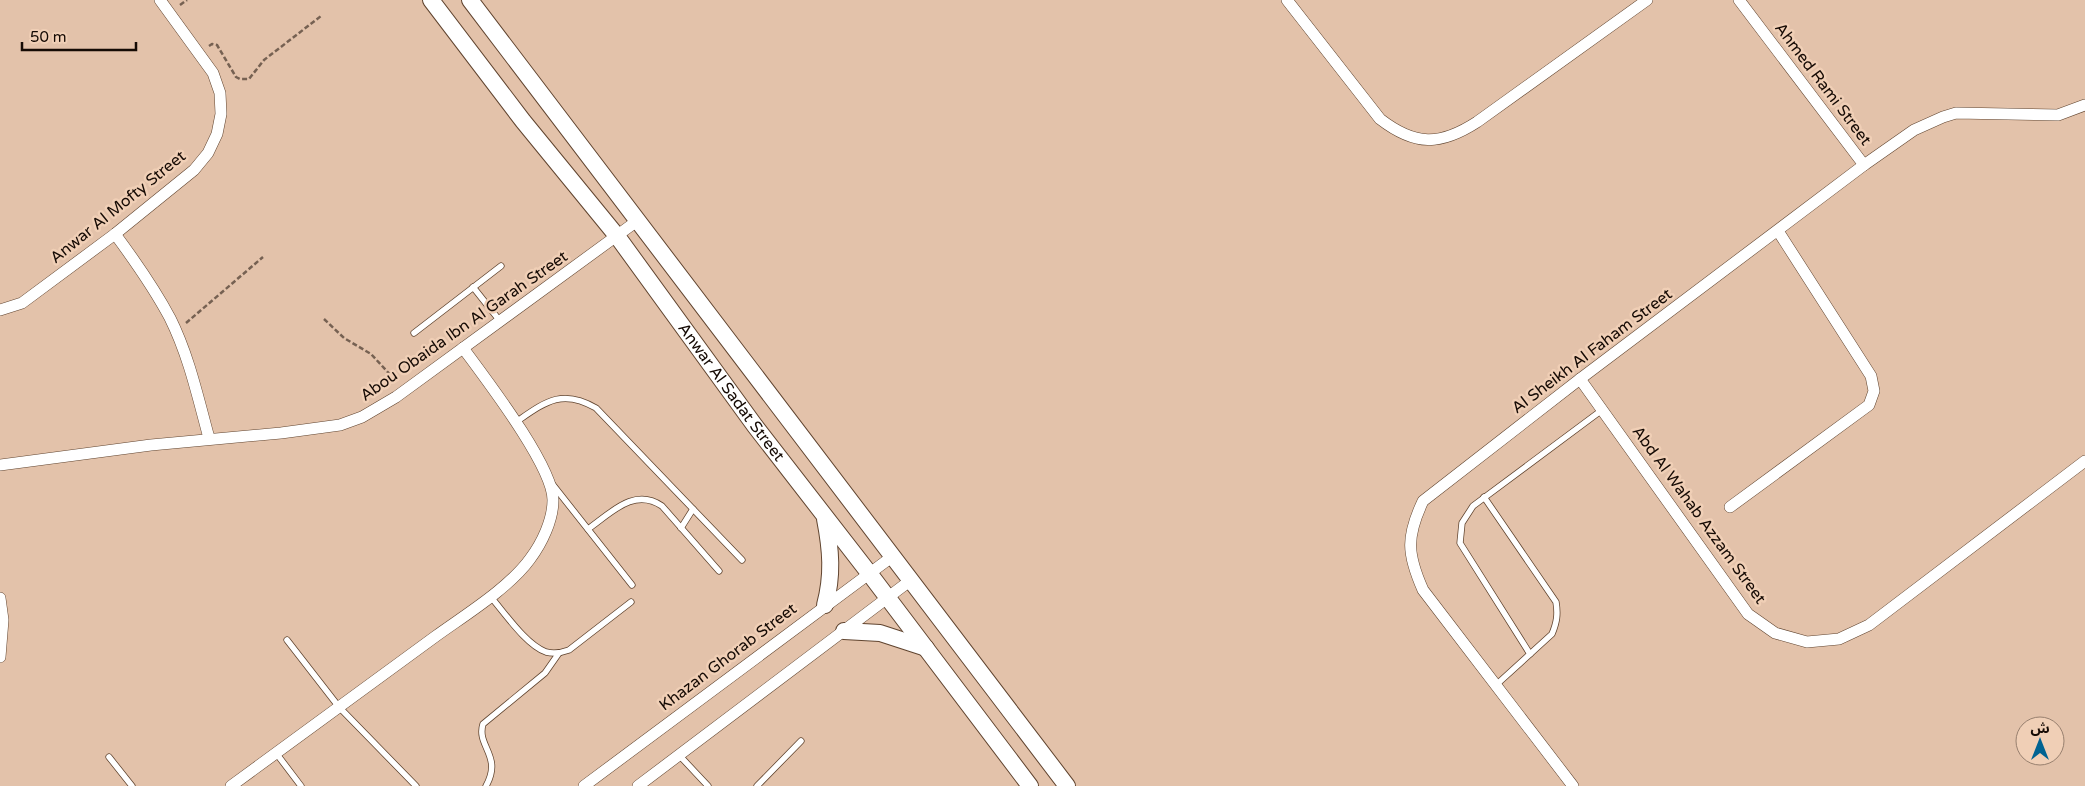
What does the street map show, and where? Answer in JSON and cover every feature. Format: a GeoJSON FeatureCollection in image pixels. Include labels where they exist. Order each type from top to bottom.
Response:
{"type":"FeatureCollection","features":[{"type":"Feature","properties":{"kind":"street","name":"Anwar Al Mofty Street"},"geometry":{"type":"LineString","coordinates":[[0,310],[22,303],[115,234],[194,170],[208,153],[217,134],[221,114],[220,93],[213,73],[160,0]]}},
{"type":"Feature","properties":{"kind":"street","name":"Anwar Al Sadat Street"},"geometry":{"type":"LineString","coordinates":[[431,0],[524,121],[617,236],[755,426],[889,598],[1030,786]]}},
{"type":"Feature","properties":{"kind":"street","name":"Anwar Al Sadat Street"},"geometry":{"type":"LineString","coordinates":[[470,0],[1067,786]]}},
{"type":"Feature","properties":{"kind":"street"},"geometry":{"type":"LineString","coordinates":[[1287,0],[1380,119],[1397,132],[1417,139],[1439,140],[1459,134],[1477,122],[1647,0]]}},
{"type":"Feature","properties":{"kind":"street","name":"Ahmed Rami Street"},"geometry":{"type":"LineString","coordinates":[[1739,0],[1864,165]]}},
{"type":"Feature","properties":{"kind":"street","name":"Al Sheikh Al Faham Street"},"geometry":{"type":"LineString","coordinates":[[1572,786],[1423,590],[1413,568],[1410,545],[1413,522],[1424,501],[1580,379],[1864,165],[1914,130],[1942,117],[1956,113],[2058,115],[2085,105]]}},
{"type":"Feature","properties":{"kind":"street","name":"Abou Obaida Ibn Al Garah Street"},"geometry":{"type":"LineString","coordinates":[[0,466],[85,453],[208,438],[281,433],[340,425],[362,417],[405,390],[637,221]]}},
{"type":"Feature","properties":{"kind":"street"},"geometry":{"type":"LineString","coordinates":[[1730,507],[1869,405],[1874,391],[1871,376],[1778,231]]}},
{"type":"Feature","properties":{"kind":"street"},"geometry":{"type":"LineString","coordinates":[[115,234],[145,276],[170,318],[183,349],[208,438]]}},
{"type":"Feature","properties":{"kind":"street"},"geometry":{"type":"LineString","coordinates":[[231,786],[490,596],[530,560],[540,543],[550,520],[553,499],[549,480],[516,422],[463,348]]}},
{"type":"Feature","properties":{"kind":"street","name":"Abd Al Wahab Azzam Street"},"geometry":{"type":"LineString","coordinates":[[1580,379],[1748,614],[1775,633],[1806,642],[1840,639],[1869,625],[2085,461]]}},
{"type":"Feature","properties":{"kind":"street"},"geometry":{"type":"LineString","coordinates":[[824,514],[831,548],[832,568],[830,587],[825,605]]}},
{"type":"Feature","properties":{"kind":"street","name":"Khazan Ghorab Street"},"geometry":{"type":"LineString","coordinates":[[584,786],[893,556]]}},
{"type":"Feature","properties":{"kind":"street"},"geometry":{"type":"LineString","coordinates":[[638,786],[911,580]]}},
{"type":"Feature","properties":{"kind":"street"},"geometry":{"type":"LineString","coordinates":[[0,598],[4,620],[0,658]]}},
{"type":"Feature","properties":{"kind":"street"},"geometry":{"type":"LineString","coordinates":[[844,631],[880,633],[926,648]]}},
{"type":"Feature","properties":{"kind":"lane"},"geometry":{"type":"LineString","coordinates":[[414,333],[501,266]]}},
{"type":"Feature","properties":{"kind":"lane"},"geometry":{"type":"LineString","coordinates":[[473,287],[500,321]]}},
{"type":"Feature","properties":{"kind":"lane"},"geometry":{"type":"LineString","coordinates":[[516,422],[547,401],[560,398],[585,401],[596,408],[742,560]]}},
{"type":"Feature","properties":{"kind":"lane"},"geometry":{"type":"LineString","coordinates":[[1530,654],[1460,543],[1461,528],[1466,514],[1484,497],[1602,410]]}},
{"type":"Feature","properties":{"kind":"lane"},"geometry":{"type":"LineString","coordinates":[[549,480],[632,585]]}},
{"type":"Feature","properties":{"kind":"lane"},"geometry":{"type":"LineString","coordinates":[[1484,497],[1556,602],[1558,612],[1552,634],[1496,686]]}},
{"type":"Feature","properties":{"kind":"lane"},"geometry":{"type":"LineString","coordinates":[[588,529],[626,502],[645,498],[654,500],[662,506],[719,571]]}},
{"type":"Feature","properties":{"kind":"lane"},"geometry":{"type":"LineString","coordinates":[[682,528],[693,509]]}},
{"type":"Feature","properties":{"kind":"lane"},"geometry":{"type":"LineString","coordinates":[[490,596],[531,643],[545,652],[559,654],[569,650],[631,602]]}},
{"type":"Feature","properties":{"kind":"lane"},"geometry":{"type":"LineString","coordinates":[[287,640],[339,707],[416,786]]}},
{"type":"Feature","properties":{"kind":"lane"},"geometry":{"type":"LineString","coordinates":[[486,786],[493,766],[489,749],[483,738],[484,724],[490,716],[545,673],[559,654]]}},
{"type":"Feature","properties":{"kind":"lane"},"geometry":{"type":"LineString","coordinates":[[757,786],[801,741]]}},
{"type":"Feature","properties":{"kind":"lane"},"geometry":{"type":"LineString","coordinates":[[276,753],[301,786]]}},
{"type":"Feature","properties":{"kind":"lane"},"geometry":{"type":"LineString","coordinates":[[680,755],[708,786]]}},
{"type":"Feature","properties":{"kind":"lane"},"geometry":{"type":"LineString","coordinates":[[109,757],[132,786]]}},
{"type":"Feature","properties":{"kind":"path"},"geometry":{"type":"LineString","coordinates":[[178,7],[187,0]]}},
{"type":"Feature","properties":{"kind":"path"},"geometry":{"type":"LineString","coordinates":[[212,44],[217,45],[236,77],[249,79],[264,60],[321,16]]}},
{"type":"Feature","properties":{"kind":"path"},"geometry":{"type":"LineString","coordinates":[[188,321],[263,257]]}},
{"type":"Feature","properties":{"kind":"path"},"geometry":{"type":"LineString","coordinates":[[324,319],[344,338],[371,354],[405,390]]}}]}
